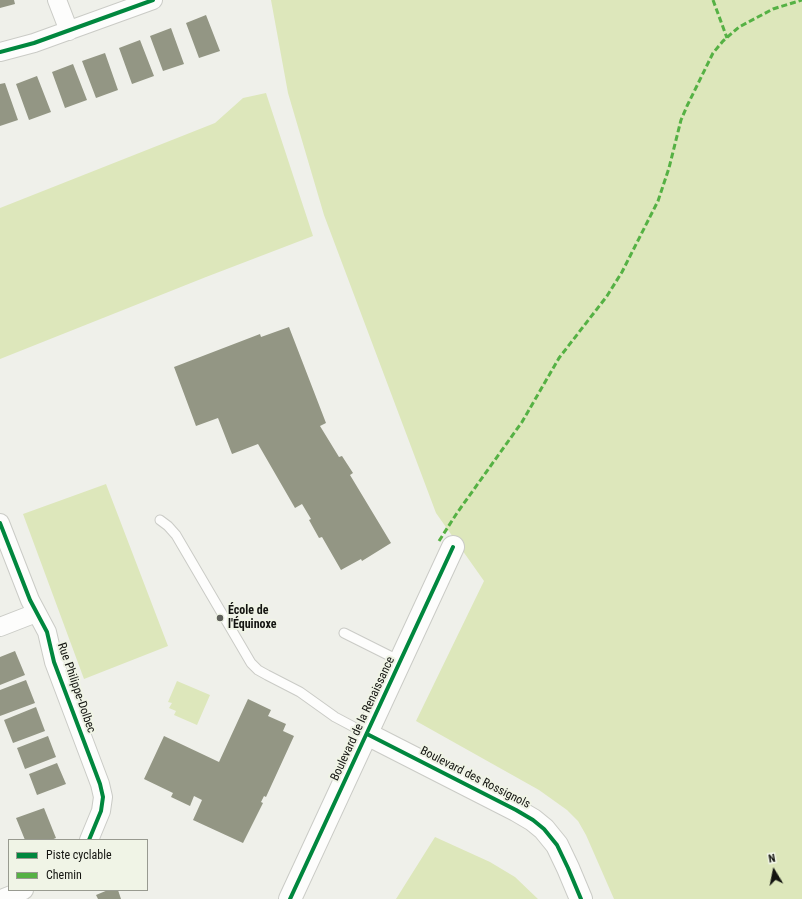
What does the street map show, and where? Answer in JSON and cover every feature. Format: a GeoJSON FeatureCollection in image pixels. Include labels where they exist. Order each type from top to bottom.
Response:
{"type":"FeatureCollection","features":[{"type":"Feature","properties":{"kind":"street"},"geometry":{"type":"LineString","coordinates":[[57,0],[68,31]]}},
{"type":"Feature","properties":{"kind":"street"},"geometry":{"type":"LineString","coordinates":[[0,52],[34,43],[153,0]]}},
{"type":"Feature","properties":{"kind":"street","name":"Rue Philippe-Dolbec"},"geometry":{"type":"LineString","coordinates":[[0,523],[27,593],[36,613],[44,624],[54,662],[102,791],[101,811],[89,839]]}},
{"type":"Feature","properties":{"kind":"street","name":"Boulevard de la Renaissance"},"geometry":{"type":"LineString","coordinates":[[290,899],[453,547]]}},
{"type":"Feature","properties":{"kind":"street"},"geometry":{"type":"LineString","coordinates":[[0,627],[36,613]]}},
{"type":"Feature","properties":{"kind":"street","name":"Boulevard des Rossignols"},"geometry":{"type":"LineString","coordinates":[[367,734],[533,820],[544,829],[557,845],[582,899]]}},
{"type":"Feature","properties":{"kind":"street"},"geometry":{"type":"LineString","coordinates":[[1,899],[21,891]]}},
{"type":"Feature","properties":{"kind":"lane"},"geometry":{"type":"LineString","coordinates":[[160,520],[176,535],[252,664],[267,676],[300,692],[335,717],[367,734]]}},
{"type":"Feature","properties":{"kind":"lane"},"geometry":{"type":"LineString","coordinates":[[344,633],[400,661]]}},
{"type":"Feature","properties":{"kind":"green space"},"geometry":{"type":"Polygon","coordinates":[[[271,0],[802,0],[802,899],[614,899],[586,835],[578,821],[567,810],[539,790],[416,721],[484,581],[436,513],[324,215],[288,93],[271,0]]]}},
{"type":"Feature","properties":{"kind":"green space"},"geometry":{"type":"Polygon","coordinates":[[[266,93],[313,236],[0,359],[0,208],[215,123],[243,98],[266,93]]]}},
{"type":"Feature","properties":{"kind":"green space"},"geometry":{"type":"Polygon","coordinates":[[[106,484],[168,646],[84,679],[23,514],[106,484]]]}},
{"type":"Feature","properties":{"kind":"green space"},"geometry":{"type":"Polygon","coordinates":[[[177,681],[210,695],[197,725],[174,715],[176,711],[169,708],[172,703],[168,702],[177,681]]]}},
{"type":"Feature","properties":{"kind":"green space"},"geometry":{"type":"Polygon","coordinates":[[[435,837],[490,862],[515,877],[538,899],[396,899],[435,837]]]}},
{"type":"Feature","properties":{"kind":"building"},"geometry":{"type":"Polygon","coordinates":[[[0,0],[14,0],[15,4],[0,8],[0,0]]]}},
{"type":"Feature","properties":{"kind":"building"},"geometry":{"type":"Polygon","coordinates":[[[206,15],[220,51],[199,58],[186,23],[206,15]]]}},
{"type":"Feature","properties":{"kind":"building"},"geometry":{"type":"Polygon","coordinates":[[[171,28],[184,64],[163,71],[150,36],[171,28]]]}},
{"type":"Feature","properties":{"kind":"building"},"geometry":{"type":"Polygon","coordinates":[[[140,40],[154,76],[132,84],[119,48],[140,40]]]}},
{"type":"Feature","properties":{"kind":"building"},"geometry":{"type":"Polygon","coordinates":[[[105,53],[118,90],[96,98],[82,61],[105,53]]]}},
{"type":"Feature","properties":{"kind":"building"},"geometry":{"type":"Polygon","coordinates":[[[73,64],[87,100],[65,108],[52,72],[73,64]]]}},
{"type":"Feature","properties":{"kind":"building"},"geometry":{"type":"Polygon","coordinates":[[[37,76],[51,112],[29,120],[16,84],[37,76]]]}},
{"type":"Feature","properties":{"kind":"building"},"geometry":{"type":"Polygon","coordinates":[[[5,83],[18,120],[0,126],[0,84],[5,83]]]}},
{"type":"Feature","properties":{"kind":"building"},"geometry":{"type":"Polygon","coordinates":[[[289,327],[326,423],[320,426],[339,457],[342,456],[353,473],[350,475],[391,543],[362,561],[361,559],[341,570],[322,537],[319,538],[309,520],[311,519],[302,504],[295,508],[258,444],[232,454],[218,418],[196,426],[174,367],[260,334],[261,337],[289,327]]]}},
{"type":"Feature","properties":{"kind":"building"},"geometry":{"type":"Polygon","coordinates":[[[15,651],[25,675],[0,685],[0,657],[15,651]]]}},
{"type":"Feature","properties":{"kind":"building"},"geometry":{"type":"Polygon","coordinates":[[[26,680],[35,703],[0,716],[0,690],[26,680]]]}},
{"type":"Feature","properties":{"kind":"building"},"geometry":{"type":"Polygon","coordinates":[[[248,699],[271,710],[268,716],[286,724],[283,731],[294,736],[266,797],[264,796],[261,802],[263,803],[243,843],[193,820],[202,800],[194,796],[190,806],[171,797],[173,793],[144,779],[164,736],[219,762],[248,699]]]}},
{"type":"Feature","properties":{"kind":"building"},"geometry":{"type":"Polygon","coordinates":[[[36,707],[45,731],[13,743],[4,720],[36,707]]]}},
{"type":"Feature","properties":{"kind":"building"},"geometry":{"type":"Polygon","coordinates":[[[48,736],[56,757],[25,769],[17,748],[48,736]]]}},
{"type":"Feature","properties":{"kind":"building"},"geometry":{"type":"Polygon","coordinates":[[[57,763],[66,784],[37,795],[29,774],[57,763]]]}},
{"type":"Feature","properties":{"kind":"building"},"geometry":{"type":"Polygon","coordinates":[[[44,808],[56,838],[25,839],[16,818],[44,808]]]}},
{"type":"Feature","properties":{"kind":"building"},"geometry":{"type":"Polygon","coordinates":[[[106,891],[118,891],[121,899],[98,899],[96,895],[106,891]]]}},
{"type":"Feature","properties":{"kind":"marked path"},"geometry":{"type":"LineString","coordinates":[[713,0],[727,38]]}},
{"type":"Feature","properties":{"kind":"marked path"},"geometry":{"type":"LineString","coordinates":[[439,541],[457,513],[522,422],[559,358],[607,296],[622,272],[658,201],[669,168],[681,120],[713,53],[723,41],[739,27],[773,9],[802,0]]}},
{"type":"Feature","properties":{"kind":"cycle path"},"geometry":{"type":"LineString","coordinates":[[0,52],[34,43],[153,0]]}},
{"type":"Feature","properties":{"kind":"cycle path"},"geometry":{"type":"LineString","coordinates":[[0,523],[30,600],[47,632],[54,662],[100,784],[103,797],[101,811],[89,839]]}},
{"type":"Feature","properties":{"kind":"cycle path"},"geometry":{"type":"LineString","coordinates":[[290,899],[453,547]]}},
{"type":"Feature","properties":{"kind":"cycle path"},"geometry":{"type":"LineString","coordinates":[[367,734],[533,820],[544,829],[557,845],[581,899]]}},
{"type":"Feature","properties":{"kind":"place","name":"École de l'Équinoxe"},"geometry":{"type":"Point","coordinates":[220,618]}}]}
